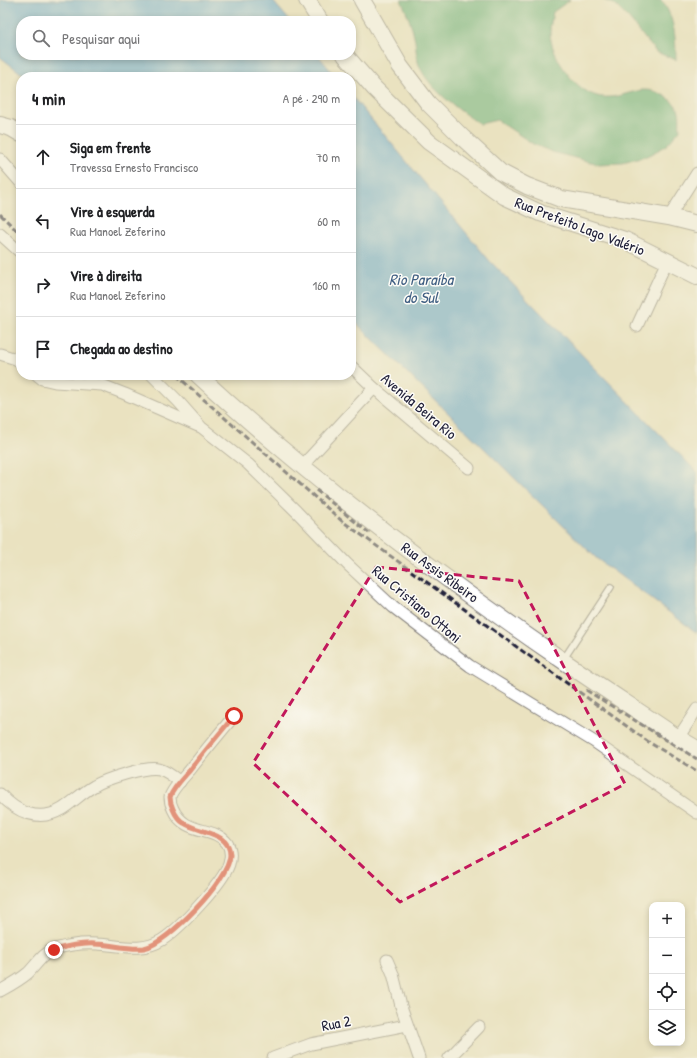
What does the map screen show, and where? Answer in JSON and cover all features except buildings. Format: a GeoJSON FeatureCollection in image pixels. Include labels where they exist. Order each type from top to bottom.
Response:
{"type":"FeatureCollection","features":[{"type":"Feature","properties":{"kind":"street"},"geometry":{"type":"LineString","coordinates":[[307,0],[317,16]]}},
{"type":"Feature","properties":{"kind":"street"},"geometry":{"type":"LineString","coordinates":[[362,0],[400,66],[428,103],[500,172],[527,186],[561,199],[669,217],[697,224]]}},
{"type":"Feature","properties":{"kind":"street","name":"Rua Prefeito Lago Valério"},"geometry":{"type":"LineString","coordinates":[[349,60],[374,88],[429,142],[504,196],[540,213],[625,240],[697,276]]}},
{"type":"Feature","properties":{"kind":"street"},"geometry":{"type":"LineString","coordinates":[[0,125],[16,131]]}},
{"type":"Feature","properties":{"kind":"street"},"geometry":{"type":"LineString","coordinates":[[0,159],[16,177]]}},
{"type":"Feature","properties":{"kind":"street"},"geometry":{"type":"LineString","coordinates":[[669,217],[697,173]]}},
{"type":"Feature","properties":{"kind":"street"},"geometry":{"type":"LineString","coordinates":[[0,234],[16,248]]}},
{"type":"Feature","properties":{"kind":"street"},"geometry":{"type":"LineString","coordinates":[[637,326],[668,261]]}},
{"type":"Feature","properties":{"kind":"street"},"geometry":{"type":"LineString","coordinates":[[0,354],[16,359]]}},
{"type":"Feature","properties":{"kind":"street","name":"Avenida Beira Rio"},"geometry":{"type":"LineString","coordinates":[[356,371],[374,388],[469,468]]}},
{"type":"Feature","properties":{"kind":"street"},"geometry":{"type":"LineString","coordinates":[[46,380],[60,383],[102,385],[201,428]]}},
{"type":"Feature","properties":{"kind":"street","name":"Rua Cristiano Ottoni"},"geometry":{"type":"LineString","coordinates":[[157,380],[178,401],[201,428],[248,464],[347,564],[393,607],[419,628],[470,666],[593,741],[697,812]]}},
{"type":"Feature","properties":{"kind":"street","name":"Rua Assis Ribeiro"},"geometry":{"type":"LineString","coordinates":[[203,380],[244,418],[302,466],[446,578],[563,661],[678,738],[697,749]]}},
{"type":"Feature","properties":{"kind":"street"},"geometry":{"type":"LineString","coordinates":[[302,466],[374,388]]}},
{"type":"Feature","properties":{"kind":"street"},"geometry":{"type":"LineString","coordinates":[[678,738],[697,709]]}},
{"type":"Feature","properties":{"kind":"street"},"geometry":{"type":"LineString","coordinates":[[0,991],[27,973],[44,956],[54,950],[78,944],[96,944],[129,948],[144,948],[153,945],[163,939],[189,916],[220,882],[229,865],[230,851],[227,844],[222,839],[185,824],[180,820],[170,802],[170,797],[180,782],[234,716]]}},
{"type":"Feature","properties":{"kind":"street"},"geometry":{"type":"LineString","coordinates":[[0,794],[17,809],[28,815],[44,816],[61,810],[93,786],[118,776],[159,769],[168,773],[180,782]]}},
{"type":"Feature","properties":{"kind":"street"},"geometry":{"type":"LineString","coordinates":[[387,960],[393,974],[401,1006],[419,1058]]}},
{"type":"Feature","properties":{"kind":"street","name":"Rua 2"},"geometry":{"type":"LineString","coordinates":[[273,1058],[311,1044],[407,1025]]}},
{"type":"Feature","properties":{"kind":"street"},"geometry":{"type":"LineString","coordinates":[[449,1058],[479,1027]]}},
{"type":"Feature","properties":{"kind":"lane"},"geometry":{"type":"LineString","coordinates":[[563,661],[610,587]]}},
{"type":"Feature","properties":{"kind":"highlighted area"},"geometry":{"type":"Polygon","coordinates":[[[376,567],[519,581],[625,784],[400,902],[253,763],[376,567]]]}},
{"type":"Feature","properties":{"kind":"green space"},"geometry":{"type":"Polygon","coordinates":[[[401,0],[570,0],[553,12],[550,30],[551,43],[560,63],[567,73],[584,90],[593,95],[603,97],[618,96],[642,90],[658,92],[667,97],[678,109],[680,130],[666,146],[645,157],[623,163],[599,164],[552,152],[533,144],[497,120],[480,124],[453,105],[435,89],[422,71],[417,59],[412,30],[401,0]]]}},
{"type":"Feature","properties":{"kind":"green space"},"geometry":{"type":"Polygon","coordinates":[[[603,0],[661,0],[666,6],[674,28],[676,60],[656,52],[629,19],[614,4],[603,0]]]}},
{"type":"Feature","properties":{"kind":"water"},"geometry":{"type":"Polygon","coordinates":[[[0,0],[272,0],[286,16],[16,16],[16,60],[322,60],[332,72],[20,72],[0,57],[0,0]]]}},
{"type":"Feature","properties":{"kind":"water","name":"Rio Paraíba do Sul"},"geometry":{"type":"Polygon","coordinates":[[[356,101],[489,260],[697,472],[697,633],[596,558],[356,323],[356,101]]]}},
{"type":"Feature","properties":{"kind":"railway"},"geometry":{"type":"LineString","coordinates":[[0,214],[16,230]]}},
{"type":"Feature","properties":{"kind":"railway"},"geometry":{"type":"LineString","coordinates":[[182,380],[342,521],[650,743],[697,771]]}},
{"type":"Feature","properties":{"kind":"railway"},"geometry":{"type":"LineString","coordinates":[[316,490],[369,533]]}},
{"type":"Feature","properties":{"kind":"railway"},"geometry":{"type":"LineString","coordinates":[[586,690],[697,759]]}},
{"type":"Feature","properties":{"kind":"route"},"geometry":{"type":"LineString","coordinates":[[54,950],[78,944],[96,944],[129,948],[144,948],[153,945],[163,939],[189,916],[220,882],[229,865],[230,851],[227,844],[216,835],[185,824],[180,820],[170,802],[170,797],[180,782],[234,716]]}}]}
